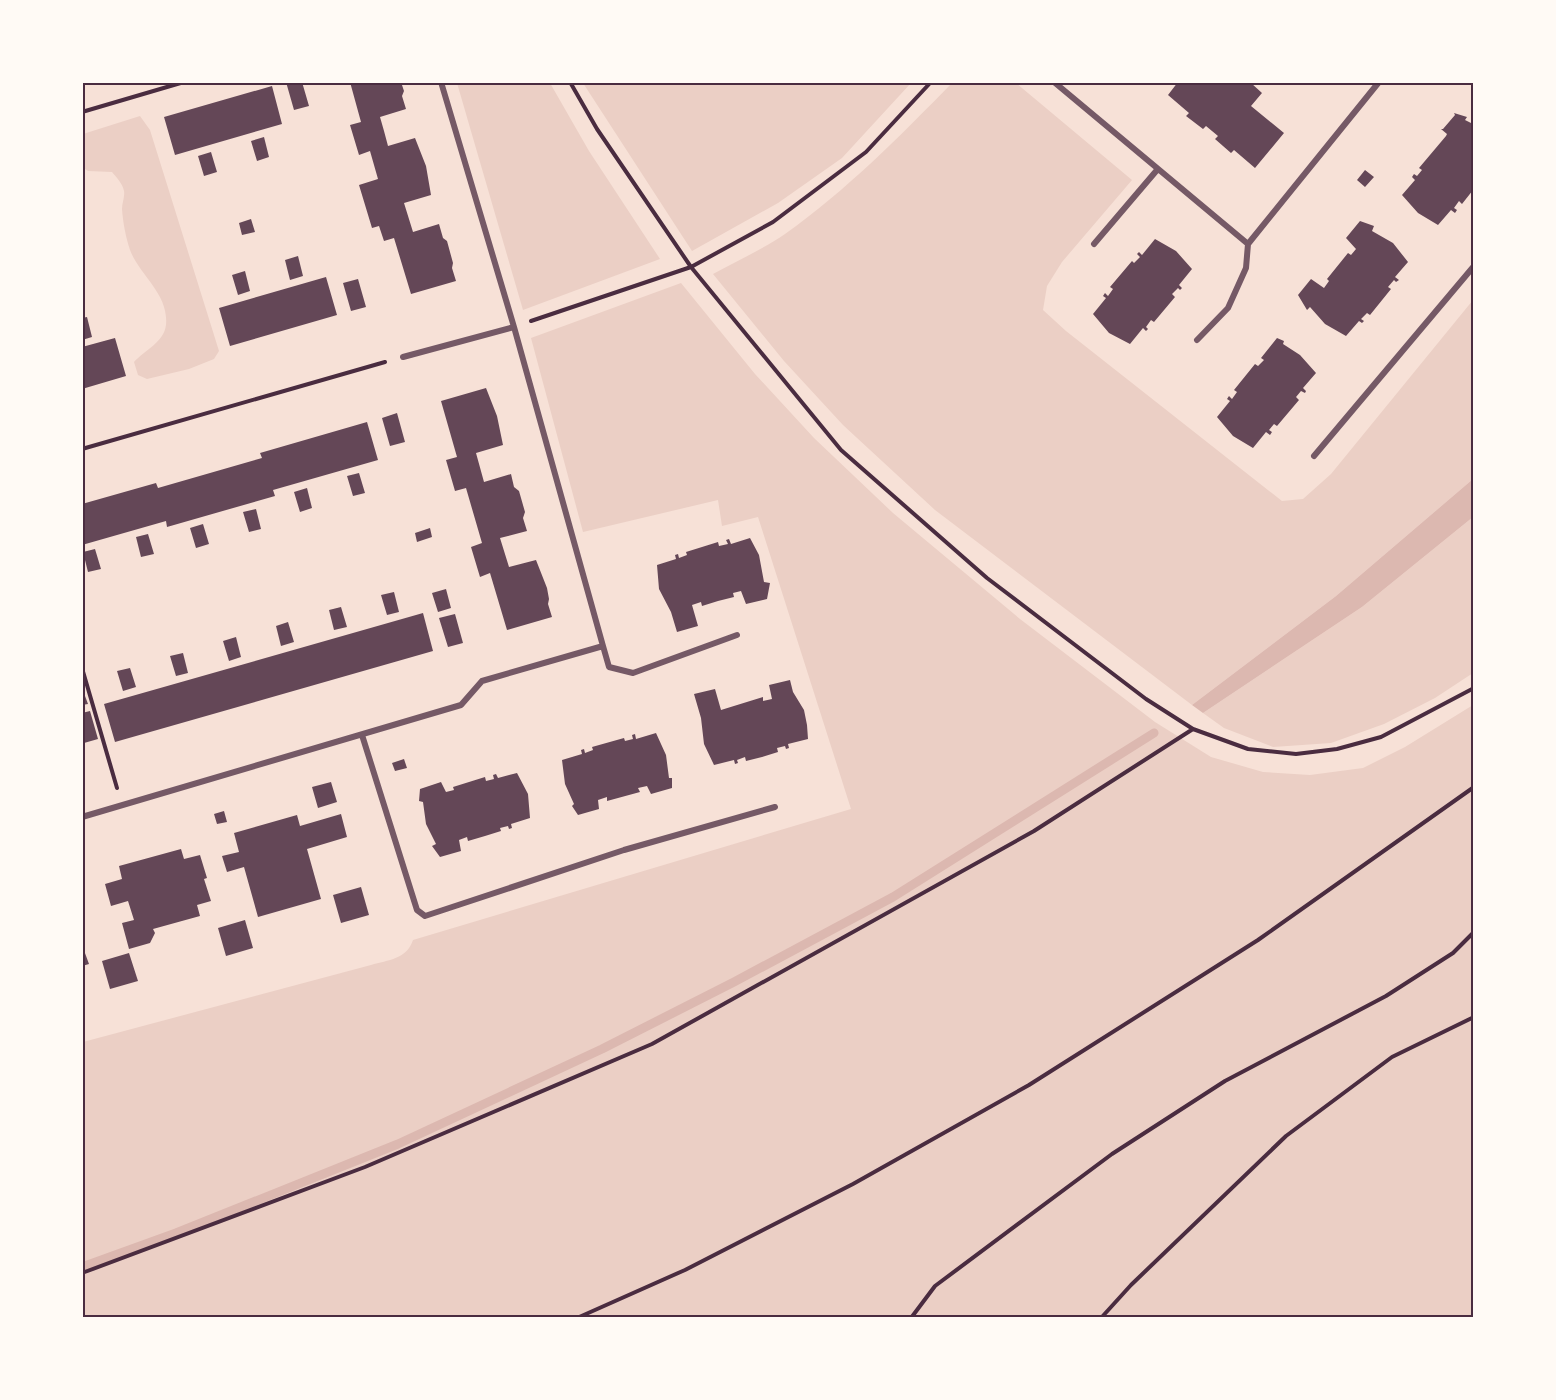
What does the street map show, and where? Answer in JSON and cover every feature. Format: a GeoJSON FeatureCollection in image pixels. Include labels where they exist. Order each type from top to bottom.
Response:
{"type":"FeatureCollection","features":[{"type":"Feature","properties":{"kind":"street"},"geometry":{"type":"LineString","coordinates":[[441,82],[514,327],[609,667],[633,673],[737,635]]}},
{"type":"Feature","properties":{"kind":"street"},"geometry":{"type":"LineString","coordinates":[[1054,82],[1156,170],[1248,244]]}},
{"type":"Feature","properties":{"kind":"street"},"geometry":{"type":"LineString","coordinates":[[1197,340],[1227,308],[1246,268],[1248,244],[1379,82]]}},
{"type":"Feature","properties":{"kind":"street"},"geometry":{"type":"LineString","coordinates":[[1094,244],[1156,170]]}},
{"type":"Feature","properties":{"kind":"street"},"geometry":{"type":"LineString","coordinates":[[1314,456],[1473,266]]}},
{"type":"Feature","properties":{"kind":"street"},"geometry":{"type":"LineString","coordinates":[[403,357],[514,327]]}},
{"type":"Feature","properties":{"kind":"street"},"geometry":{"type":"LineString","coordinates":[[82,817],[461,705],[482,681],[603,646]]}},
{"type":"Feature","properties":{"kind":"street"},"geometry":{"type":"LineString","coordinates":[[362,735],[417,909],[425,916],[624,850],[776,807]]}},
{"type":"Feature","properties":{"kind":"path"},"geometry":{"type":"LineString","coordinates":[[82,112],[184,82]]}},
{"type":"Feature","properties":{"kind":"path"},"geometry":{"type":"LineString","coordinates":[[570,82],[597,129],[691,267],[841,450],[987,578],[1146,699],[1193,729],[1248,749],[1296,754],[1337,749],[1381,737],[1473,688]]}},
{"type":"Feature","properties":{"kind":"path"},"geometry":{"type":"LineString","coordinates":[[514,327],[691,267],[773,222],[866,152],[931,82]]}},
{"type":"Feature","properties":{"kind":"path"},"geometry":{"type":"LineString","coordinates":[[82,449],[403,357]]}},
{"type":"Feature","properties":{"kind":"path"},"geometry":{"type":"LineString","coordinates":[[82,668],[122,805]]}},
{"type":"Feature","properties":{"kind":"path"},"geometry":{"type":"LineString","coordinates":[[82,1274],[365,1167],[652,1044],[1034,831],[1193,729]]}},
{"type":"Feature","properties":{"kind":"path"},"geometry":{"type":"LineString","coordinates":[[578,1317],[685,1270],[853,1184],[1029,1085],[1258,940],[1473,787]]}},
{"type":"Feature","properties":{"kind":"path"},"geometry":{"type":"LineString","coordinates":[[910,1317],[935,1286],[1112,1154],[1225,1081],[1386,996],[1453,952],[1473,932]]}},
{"type":"Feature","properties":{"kind":"path"},"geometry":{"type":"LineString","coordinates":[[1101,1317],[1131,1285],[1286,1136],[1392,1057],[1473,1017]]}},
{"type":"Feature","properties":{"kind":"shaded area"},"geometry":{"type":"Polygon","coordinates":[[[457,83],[550,83],[589,151],[660,259],[523,310],[457,83]]]}},
{"type":"Feature","properties":{"kind":"shaded area"},"geometry":{"type":"Polygon","coordinates":[[[583,83],[911,83],[842,158],[778,203],[692,251],[583,83]]]}},
{"type":"Feature","properties":{"kind":"shaded area"},"geometry":{"type":"Polygon","coordinates":[[[952,83],[1016,83],[1132,180],[1062,262],[1047,286],[1043,310],[1066,331],[1282,501],[1303,499],[1331,474],[1473,300],[1473,479],[1336,596],[1192,705],[935,510],[843,425],[784,361],[713,274],[768,245],[808,217],[872,162],[952,83]]]}},
{"type":"Feature","properties":{"kind":"shaded area"},"geometry":{"type":"Polygon","coordinates":[[[140,116],[150,130],[219,351],[214,359],[189,369],[147,379],[138,375],[134,362],[158,341],[165,331],[166,314],[163,304],[130,250],[123,220],[124,193],[121,183],[112,172],[88,171],[82,167],[83,134],[140,116]]]}},
{"type":"Feature","properties":{"kind":"shaded area"},"geometry":{"type":"Polygon","coordinates":[[[681,283],[755,374],[814,438],[893,513],[1020,619],[1155,722],[1211,757],[1263,772],[1310,775],[1363,768],[1405,747],[1473,705],[1473,1317],[83,1318],[83,1042],[390,960],[402,955],[413,940],[851,809],[758,517],[722,526],[718,500],[583,532],[531,338],[681,283]]]}},
{"type":"Feature","properties":{"kind":"shaded area"},"geometry":{"type":"Polygon","coordinates":[[[1473,479],[1473,517],[1362,607],[1203,713],[1192,705],[1336,596],[1473,479]]]}},
{"type":"Feature","properties":{"kind":"shaded area"},"geometry":{"type":"Polygon","coordinates":[[[1473,517],[1473,673],[1435,698],[1384,724],[1331,743],[1273,747],[1224,728],[1203,713],[1362,607],[1473,517]]]}},
{"type":"Feature","properties":{"kind":"building"},"geometry":{"type":"Polygon","coordinates":[[[286,82],[302,82],[309,106],[294,110],[286,82]]]}},
{"type":"Feature","properties":{"kind":"building"},"geometry":{"type":"Polygon","coordinates":[[[350,82],[401,82],[406,109],[380,117],[388,146],[415,138],[426,166],[431,195],[404,203],[413,232],[439,224],[443,238],[447,241],[456,281],[411,294],[394,238],[384,241],[379,226],[372,228],[359,185],[378,179],[370,151],[359,155],[350,125],[361,122],[350,82]]]}},
{"type":"Feature","properties":{"kind":"building"},"geometry":{"type":"Polygon","coordinates":[[[1178,82],[1248,82],[1250,85],[1251,83],[1262,93],[1251,106],[1284,133],[1255,168],[1234,150],[1231,153],[1215,139],[1218,136],[1206,126],[1203,129],[1186,116],[1189,113],[1168,95],[1178,82]]]}},
{"type":"Feature","properties":{"kind":"building"},"geometry":{"type":"Polygon","coordinates":[[[272,86],[282,124],[175,155],[164,117],[272,86]]]}},
{"type":"Feature","properties":{"kind":"building"},"geometry":{"type":"Polygon","coordinates":[[[1454,113],[1467,117],[1465,120],[1473,124],[1473,190],[1462,204],[1459,201],[1454,208],[1457,210],[1455,213],[1451,210],[1438,225],[1418,213],[1402,195],[1415,180],[1412,177],[1414,174],[1417,176],[1422,170],[1419,168],[1446,136],[1447,134],[1441,129],[1455,115],[1454,113]]]}},
{"type":"Feature","properties":{"kind":"building"},"geometry":{"type":"Polygon","coordinates":[[[264,137],[269,157],[257,161],[251,141],[264,137]]]}},
{"type":"Feature","properties":{"kind":"building"},"geometry":{"type":"Polygon","coordinates":[[[211,152],[217,172],[204,176],[198,156],[211,152]]]}},
{"type":"Feature","properties":{"kind":"building"},"geometry":{"type":"Polygon","coordinates":[[[1365,170],[1374,177],[1365,187],[1357,180],[1365,170]]]}},
{"type":"Feature","properties":{"kind":"building"},"geometry":{"type":"Polygon","coordinates":[[[251,219],[255,232],[242,235],[239,223],[251,219]]]}},
{"type":"Feature","properties":{"kind":"building"},"geometry":{"type":"Polygon","coordinates":[[[1360,221],[1374,226],[1372,231],[1393,243],[1408,262],[1395,277],[1399,280],[1396,282],[1394,280],[1388,287],[1391,289],[1370,315],[1367,313],[1361,319],[1364,321],[1362,323],[1359,321],[1346,336],[1325,324],[1310,307],[1307,310],[1298,295],[1311,279],[1324,288],[1329,281],[1327,279],[1348,253],[1351,255],[1356,249],[1346,238],[1360,221]]]}},
{"type":"Feature","properties":{"kind":"building"},"geometry":{"type":"Polygon","coordinates":[[[1155,239],[1176,251],[1192,269],[1179,285],[1182,288],[1180,290],[1178,288],[1172,294],[1175,297],[1154,322],[1151,320],[1146,327],[1148,329],[1146,331],[1143,328],[1130,344],[1109,333],[1093,314],[1106,298],[1103,296],[1105,293],[1108,296],[1113,289],[1110,287],[1132,261],[1134,263],[1140,257],[1137,254],[1139,252],[1142,255],[1155,239]]]}},
{"type":"Feature","properties":{"kind":"building"},"geometry":{"type":"Polygon","coordinates":[[[298,256],[303,276],[290,280],[285,260],[298,256]]]}},
{"type":"Feature","properties":{"kind":"building"},"geometry":{"type":"Polygon","coordinates":[[[245,271],[250,291],[238,295],[232,275],[245,271]]]}},
{"type":"Feature","properties":{"kind":"building"},"geometry":{"type":"Polygon","coordinates":[[[326,277],[337,315],[230,346],[219,308],[326,277]]]}},
{"type":"Feature","properties":{"kind":"building"},"geometry":{"type":"Polygon","coordinates":[[[358,279],[366,307],[351,311],[343,283],[358,279]]]}},
{"type":"Feature","properties":{"kind":"building"},"geometry":{"type":"Polygon","coordinates":[[[87,317],[92,337],[82,340],[82,318],[87,317]]]}},
{"type":"Feature","properties":{"kind":"building"},"geometry":{"type":"Polygon","coordinates":[[[115,338],[126,376],[82,389],[82,347],[115,338]]]}},
{"type":"Feature","properties":{"kind":"building"},"geometry":{"type":"Polygon","coordinates":[[[1277,338],[1300,355],[1316,373],[1303,388],[1305,393],[1301,391],[1296,397],[1299,400],[1277,426],[1274,424],[1269,430],[1272,432],[1270,435],[1266,432],[1253,448],[1233,436],[1217,417],[1230,401],[1227,399],[1229,396],[1232,399],[1237,392],[1234,390],[1255,364],[1258,366],[1264,360],[1261,358],[1277,338]]]}},
{"type":"Feature","properties":{"kind":"building"},"geometry":{"type":"Polygon","coordinates":[[[486,388],[497,416],[503,445],[476,453],[484,482],[511,474],[525,512],[523,518],[527,531],[500,538],[509,567],[536,560],[547,588],[552,617],[507,630],[490,573],[480,577],[471,547],[482,543],[466,488],[455,491],[446,460],[457,457],[441,401],[486,388]]]}},
{"type":"Feature","properties":{"kind":"building"},"geometry":{"type":"Polygon","coordinates":[[[397,413],[405,442],[390,446],[382,418],[397,413]]]}},
{"type":"Feature","properties":{"kind":"building"},"geometry":{"type":"Polygon","coordinates":[[[367,422],[378,460],[273,490],[275,496],[167,527],[166,521],[82,545],[82,504],[156,483],[158,488],[262,458],[260,453],[367,422]]]}},
{"type":"Feature","properties":{"kind":"building"},"geometry":{"type":"Polygon","coordinates":[[[359,473],[365,493],[353,496],[347,476],[359,473]]]}},
{"type":"Feature","properties":{"kind":"building"},"geometry":{"type":"Polygon","coordinates":[[[307,488],[312,508],[300,512],[294,492],[307,488]]]}},
{"type":"Feature","properties":{"kind":"building"},"geometry":{"type":"Polygon","coordinates":[[[256,509],[261,529],[249,532],[243,512],[256,509]]]}},
{"type":"Feature","properties":{"kind":"building"},"geometry":{"type":"Polygon","coordinates":[[[203,524],[209,544],[196,548],[190,528],[203,524]]]}},
{"type":"Feature","properties":{"kind":"building"},"geometry":{"type":"Polygon","coordinates":[[[430,528],[432,537],[417,542],[415,533],[430,528]]]}},
{"type":"Feature","properties":{"kind":"building"},"geometry":{"type":"Polygon","coordinates":[[[148,534],[154,554],[141,557],[136,537],[148,534]]]}},
{"type":"Feature","properties":{"kind":"building"},"geometry":{"type":"Polygon","coordinates":[[[750,538],[759,555],[764,582],[770,583],[767,599],[746,604],[741,591],[733,593],[734,597],[702,606],[701,602],[692,605],[698,626],[677,632],[671,612],[659,589],[657,565],[676,559],[675,555],[678,554],[679,558],[687,555],[686,552],[718,542],[719,546],[728,544],[726,540],[729,539],[731,544],[750,538]]]}},
{"type":"Feature","properties":{"kind":"building"},"geometry":{"type":"Polygon","coordinates":[[[95,549],[101,569],[88,572],[83,552],[95,549]]]}},
{"type":"Feature","properties":{"kind":"building"},"geometry":{"type":"Polygon","coordinates":[[[446,589],[451,608],[438,612],[432,593],[446,589]]]}},
{"type":"Feature","properties":{"kind":"building"},"geometry":{"type":"Polygon","coordinates":[[[394,592],[399,612],[387,615],[381,595],[394,592]]]}},
{"type":"Feature","properties":{"kind":"building"},"geometry":{"type":"Polygon","coordinates":[[[341,607],[347,627],[334,630],[329,610],[341,607]]]}},
{"type":"Feature","properties":{"kind":"building"},"geometry":{"type":"Polygon","coordinates":[[[423,613],[433,651],[115,742],[104,704],[423,613]]]}},
{"type":"Feature","properties":{"kind":"building"},"geometry":{"type":"Polygon","coordinates":[[[455,614],[463,643],[448,647],[439,618],[455,614]]]}},
{"type":"Feature","properties":{"kind":"building"},"geometry":{"type":"Polygon","coordinates":[[[288,622],[294,642],[281,646],[276,626],[288,622]]]}},
{"type":"Feature","properties":{"kind":"building"},"geometry":{"type":"Polygon","coordinates":[[[236,637],[241,657],[229,661],[223,641],[236,637]]]}},
{"type":"Feature","properties":{"kind":"building"},"geometry":{"type":"Polygon","coordinates":[[[183,653],[188,673],[176,676],[170,656],[183,653]]]}},
{"type":"Feature","properties":{"kind":"building"},"geometry":{"type":"Polygon","coordinates":[[[130,668],[136,687],[123,691],[117,671],[130,668]]]}},
{"type":"Feature","properties":{"kind":"building"},"geometry":{"type":"Polygon","coordinates":[[[790,680],[793,692],[804,710],[808,739],[788,744],[789,748],[786,749],[785,746],[777,748],[778,752],[762,757],[746,761],[745,757],[737,760],[738,763],[735,764],[734,760],[714,765],[704,744],[701,718],[694,694],[715,689],[721,710],[763,697],[763,701],[772,699],[769,685],[790,680]]]}},
{"type":"Feature","properties":{"kind":"building"},"geometry":{"type":"Polygon","coordinates":[[[82,688],[88,704],[82,705],[82,688]]]}},
{"type":"Feature","properties":{"kind":"building"},"geometry":{"type":"Polygon","coordinates":[[[90,711],[98,739],[84,743],[82,713],[90,711]]]}},
{"type":"Feature","properties":{"kind":"building"},"geometry":{"type":"Polygon","coordinates":[[[656,733],[666,755],[672,788],[651,794],[647,786],[638,788],[640,792],[607,801],[607,797],[598,800],[599,809],[578,815],[572,806],[574,804],[565,784],[562,760],[582,754],[581,750],[584,749],[585,753],[593,750],[592,747],[624,738],[625,741],[633,739],[632,735],[635,734],[636,739],[656,733]]]}},
{"type":"Feature","properties":{"kind":"building"},"geometry":{"type":"Polygon","coordinates":[[[404,759],[407,768],[395,771],[392,763],[404,759]]]}},
{"type":"Feature","properties":{"kind":"building"},"geometry":{"type":"Polygon","coordinates":[[[517,773],[528,794],[530,818],[511,824],[512,828],[509,829],[508,826],[500,828],[501,831],[468,841],[467,837],[459,840],[461,851],[440,857],[432,846],[436,844],[426,824],[423,802],[419,801],[420,789],[441,782],[446,792],[454,790],[453,787],[485,777],[486,781],[494,779],[493,775],[496,774],[498,778],[517,773]]]}},
{"type":"Feature","properties":{"kind":"building"},"geometry":{"type":"Polygon","coordinates":[[[331,782],[337,802],[318,808],[312,787],[331,782]]]}},
{"type":"Feature","properties":{"kind":"building"},"geometry":{"type":"Polygon","coordinates":[[[224,811],[227,822],[217,824],[214,814],[224,811]]]}},
{"type":"Feature","properties":{"kind":"building"},"geometry":{"type":"Polygon","coordinates":[[[341,814],[347,837],[307,849],[321,899],[258,917],[244,867],[227,872],[222,856],[239,852],[234,833],[297,815],[300,826],[341,814]]]}},
{"type":"Feature","properties":{"kind":"building"},"geometry":{"type":"Polygon","coordinates":[[[181,849],[184,859],[200,855],[211,901],[197,905],[200,916],[153,929],[155,933],[150,943],[129,949],[122,923],[134,920],[128,901],[111,906],[105,884],[122,879],[119,866],[181,849]]]}},
{"type":"Feature","properties":{"kind":"building"},"geometry":{"type":"Polygon","coordinates":[[[361,887],[369,915],[341,923],[333,895],[361,887]]]}},
{"type":"Feature","properties":{"kind":"building"},"geometry":{"type":"Polygon","coordinates":[[[245,920],[253,948],[226,956],[218,928],[245,920]]]}},
{"type":"Feature","properties":{"kind":"building"},"geometry":{"type":"Polygon","coordinates":[[[82,945],[89,964],[82,966],[82,945]]]}},
{"type":"Feature","properties":{"kind":"building"},"geometry":{"type":"Polygon","coordinates":[[[129,953],[138,981],[110,989],[102,961],[129,953]]]}},
{"type":"Feature","properties":{"kind":"waterway"},"geometry":{"type":"LineString","coordinates":[[82,1267],[176,1233],[398,1144],[602,1049],[893,897],[1154,733]]}}]}
